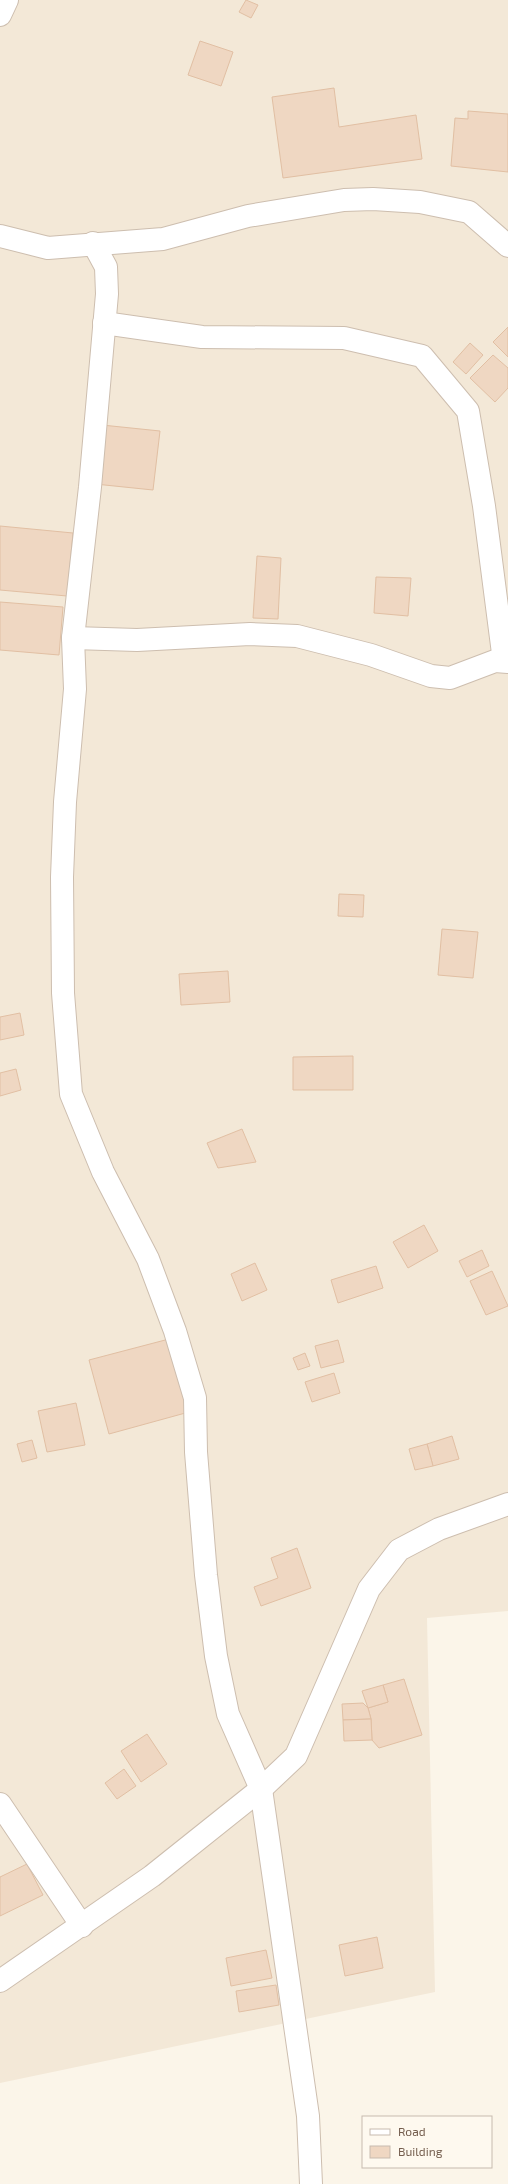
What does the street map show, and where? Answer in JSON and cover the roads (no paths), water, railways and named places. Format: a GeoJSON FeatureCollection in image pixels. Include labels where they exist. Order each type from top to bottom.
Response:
{"type":"FeatureCollection","features":[{"type":"Feature","properties":{"kind":"street"},"geometry":{"type":"LineString","coordinates":[[0,15],[7,0]]}},
{"type":"Feature","properties":{"kind":"street"},"geometry":{"type":"LineString","coordinates":[[0,236],[48,248],[94,243],[163,239],[248,216],[344,200],[373,199],[420,202],[469,212],[508,246]]}},
{"type":"Feature","properties":{"kind":"street"},"geometry":{"type":"LineString","coordinates":[[94,243],[106,267],[107,294],[90,487],[73,638],[75,689],[65,802],[62,877],[63,993],[71,1094],[103,1172],[148,1258],[175,1331],[195,1398],[196,1452],[206,1575],[216,1656],[228,1714],[261,1789],[308,2116],[311,2184]]}},
{"type":"Feature","properties":{"kind":"street"},"geometry":{"type":"LineString","coordinates":[[73,638],[137,640],[250,634],[297,636],[371,655],[431,676],[450,678],[495,661],[506,662],[484,506],[468,411],[422,356],[344,338],[202,337],[104,323]]}},
{"type":"Feature","properties":{"kind":"street"},"geometry":{"type":"LineString","coordinates":[[0,1981],[82,1926],[152,1876],[261,1789],[296,1756],[369,1589],[399,1550],[439,1529],[508,1504]]}},
{"type":"Feature","properties":{"kind":"street"},"geometry":{"type":"LineString","coordinates":[[0,1804],[82,1926]]}}]}
